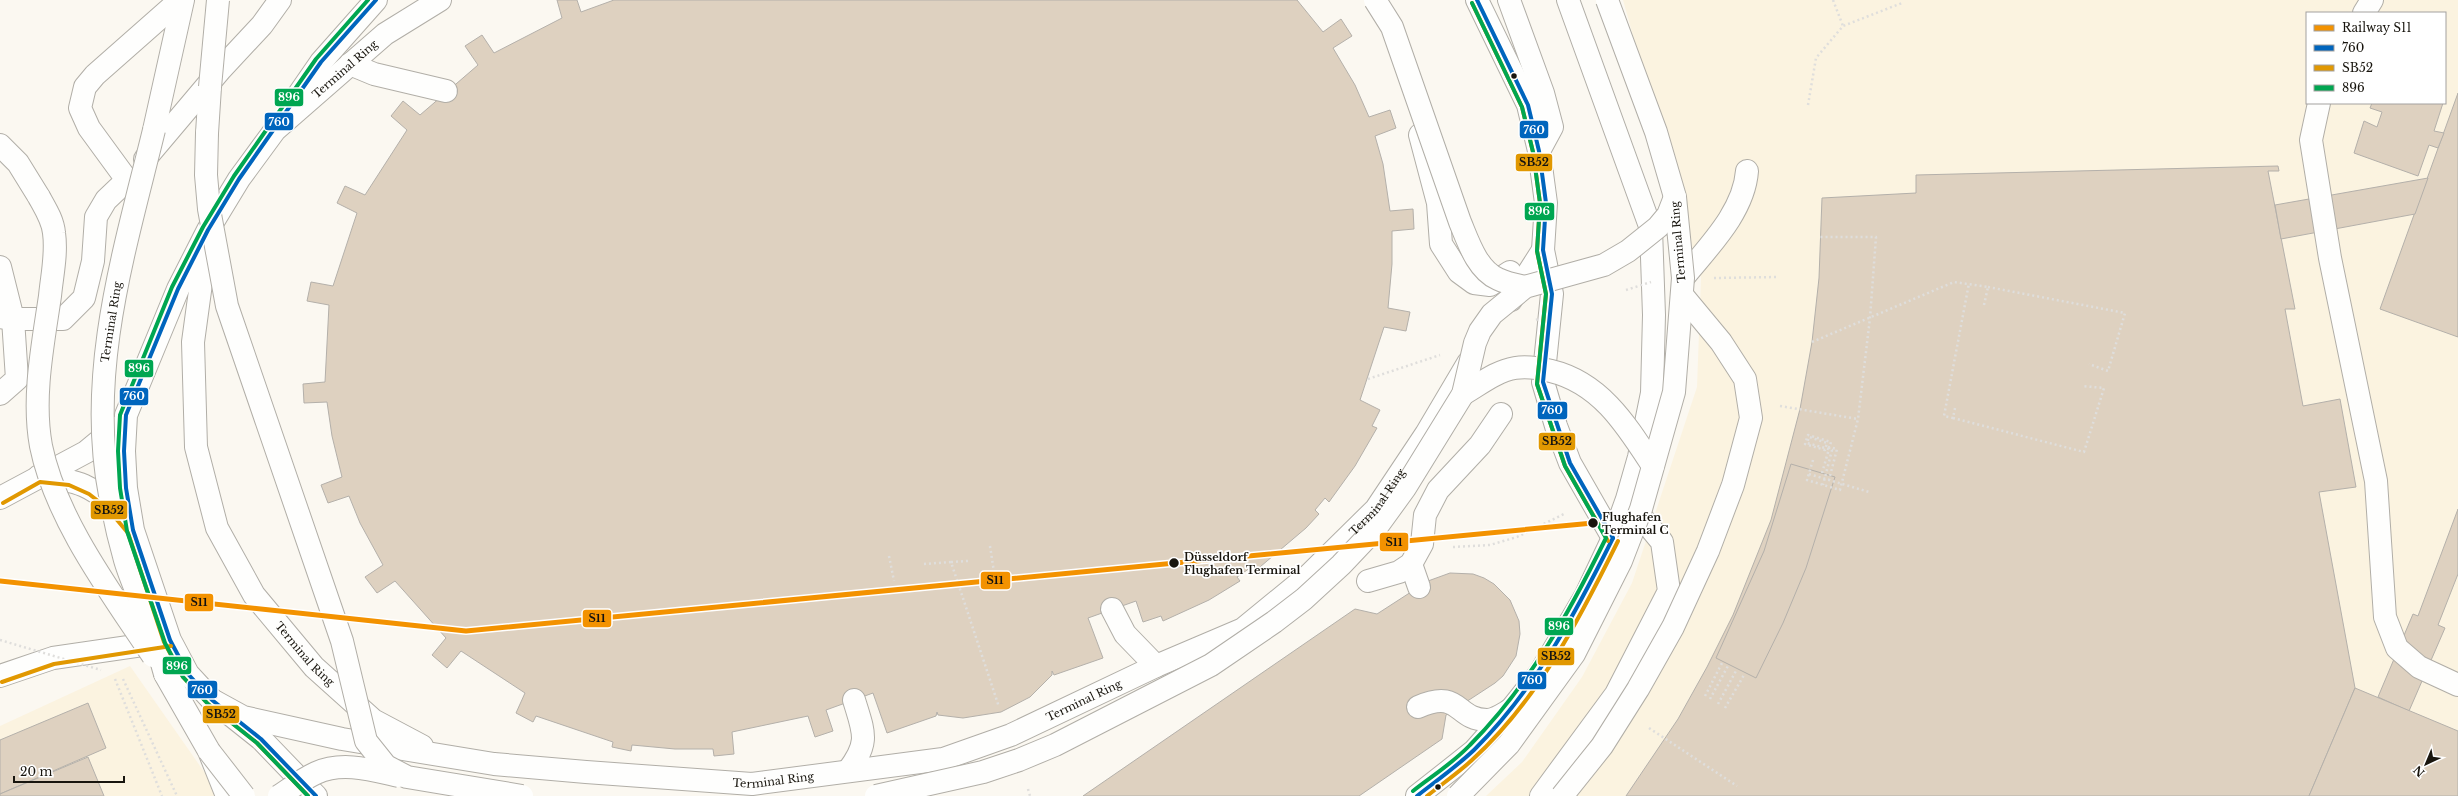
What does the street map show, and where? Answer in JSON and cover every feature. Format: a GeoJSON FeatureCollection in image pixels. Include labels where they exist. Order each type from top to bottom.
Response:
{"type":"FeatureCollection","features":[{"type":"Feature","properties":{"kind":"street"},"geometry":{"type":"LineString","coordinates":[[127,180],[89,128],[80,108],[85,87],[95,75],[180,0]]}},
{"type":"Feature","properties":{"kind":"street","name":"Terminal Ring"},"geometry":{"type":"LineString","coordinates":[[183,0],[168,73],[118,277],[103,378],[103,447],[110,495],[125,561],[153,631],[165,674],[209,752],[244,796]]}},
{"type":"Feature","properties":{"kind":"street"},"geometry":{"type":"LineString","coordinates":[[218,0],[210,94],[206,175],[209,209],[227,306],[342,641],[366,741],[386,766],[407,777]]}},
{"type":"Feature","properties":{"kind":"street"},"geometry":{"type":"LineString","coordinates":[[7,318],[63,319],[84,298],[93,261],[96,217],[106,200],[127,180],[221,69],[262,25],[280,0]]}},
{"type":"Feature","properties":{"kind":"street"},"geometry":{"type":"LineString","coordinates":[[275,130],[321,62],[376,0]]}},
{"type":"Feature","properties":{"kind":"street"},"geometry":{"type":"LineString","coordinates":[[385,34],[415,0]]}},
{"type":"Feature","properties":{"kind":"street","name":"Terminal Ring"},"geometry":{"type":"LineString","coordinates":[[240,796],[188,674],[170,640],[150,586],[133,530],[126,488],[124,451],[126,415],[178,289],[208,230],[239,179],[275,130],[385,34],[440,0]]}},
{"type":"Feature","properties":{"kind":"street"},"geometry":{"type":"LineString","coordinates":[[1371,0],[1421,138],[1438,203],[1441,244],[1459,272],[1474,283],[1490,285],[1543,250]]}},
{"type":"Feature","properties":{"kind":"street"},"geometry":{"type":"LineString","coordinates":[[1375,0],[1392,27],[1458,215],[1473,252],[1485,268],[1496,278],[1525,287]]}},
{"type":"Feature","properties":{"kind":"street","name":"Terminal Ring"},"geometry":{"type":"LineString","coordinates":[[1476,0],[1528,104],[1539,151],[1546,203],[1543,250],[1552,294],[1544,382],[1556,426],[1570,463],[1614,538]]}},
{"type":"Feature","properties":{"kind":"street"},"geometry":{"type":"LineString","coordinates":[[1509,0],[1543,93],[1552,127],[1539,151]]}},
{"type":"Feature","properties":{"kind":"street"},"geometry":{"type":"LineString","coordinates":[[1417,796],[1474,751],[1512,708],[1540,673],[1586,595],[1614,538],[1627,499],[1639,457],[1652,393],[1654,315],[1650,229],[1568,0]]}},
{"type":"Feature","properties":{"kind":"street","name":"Terminal Ring"},"geometry":{"type":"LineString","coordinates":[[1458,796],[1509,744],[1574,654],[1621,561],[1641,510],[1674,392],[1683,286],[1675,197],[1656,132],[1607,0]]}},
{"type":"Feature","properties":{"kind":"street"},"geometry":{"type":"LineString","coordinates":[[2365,12],[2372,0]]}},
{"type":"Feature","properties":{"kind":"street"},"geometry":{"type":"LineString","coordinates":[[350,64],[374,74],[446,91]]}},
{"type":"Feature","properties":{"kind":"street"},"geometry":{"type":"LineString","coordinates":[[2319,104],[2311,140],[2330,258],[2376,481],[2384,617],[2397,648],[2419,667],[2458,685]]}},
{"type":"Feature","properties":{"kind":"street"},"geometry":{"type":"LineString","coordinates":[[0,145],[18,163],[48,213],[54,232],[54,259],[38,398],[41,446],[58,500],[83,550],[165,674]]}},
{"type":"Feature","properties":{"kind":"street"},"geometry":{"type":"LineString","coordinates":[[1562,796],[1602,746],[1638,689],[1673,627],[1708,551],[1733,485],[1751,418],[1745,379],[1683,286],[1734,211],[1746,185],[1747,171]]}},
{"type":"Feature","properties":{"kind":"street"},"geometry":{"type":"LineString","coordinates":[[876,796],[983,772],[1019,760],[1198,672],[1255,635],[1304,599],[1376,528],[1405,488],[1463,394],[1475,343],[1480,331],[1492,314],[1525,287],[1604,265],[1628,252],[1658,227],[1668,215],[1675,197]]}},
{"type":"Feature","properties":{"kind":"street","name":"Terminal Ring"},"geometry":{"type":"LineString","coordinates":[[208,230],[193,342],[196,447],[217,528],[254,595],[314,668],[373,720],[437,755]]}},
{"type":"Feature","properties":{"kind":"street","name":"Terminal Ring"},"geometry":{"type":"LineString","coordinates":[[212,700],[243,717],[272,724],[437,755],[494,764],[752,784],[943,759],[1011,735],[1156,666],[1243,628],[1309,575],[1376,509],[1426,434],[1478,347],[1512,299],[1543,250]]}},
{"type":"Feature","properties":{"kind":"street"},"geometry":{"type":"LineString","coordinates":[[0,267],[17,379],[0,394]]}},
{"type":"Feature","properties":{"kind":"street"},"geometry":{"type":"LineString","coordinates":[[1463,394],[1498,374],[1515,368],[1536,368],[1561,374],[1580,381],[1596,393],[1625,422],[1653,466]]}},
{"type":"Feature","properties":{"kind":"street"},"geometry":{"type":"LineString","coordinates":[[1368,581],[1399,572],[1411,564],[1422,544],[1425,515],[1438,490],[1480,445],[1501,414]]}},
{"type":"Feature","properties":{"kind":"street"},"geometry":{"type":"LineString","coordinates":[[0,498],[86,452],[113,431],[126,415]]}},
{"type":"Feature","properties":{"kind":"street"},"geometry":{"type":"LineString","coordinates":[[39,476],[71,479],[92,488],[111,504],[133,530]]}},
{"type":"Feature","properties":{"kind":"street"},"geometry":{"type":"LineString","coordinates":[[1541,796],[1616,694],[1669,591],[1662,542],[1627,499]]}},
{"type":"Feature","properties":{"kind":"street"},"geometry":{"type":"LineString","coordinates":[[1411,564],[1418,587]]}},
{"type":"Feature","properties":{"kind":"street"},"geometry":{"type":"LineString","coordinates":[[1112,609],[1125,634],[1156,666]]}},
{"type":"Feature","properties":{"kind":"street"},"geometry":{"type":"LineString","coordinates":[[0,676],[52,658],[170,640]]}},
{"type":"Feature","properties":{"kind":"street","name":"Terminal Ring"},"geometry":{"type":"LineString","coordinates":[[188,674],[212,700],[261,739],[316,796]]}},
{"type":"Feature","properties":{"kind":"street"},"geometry":{"type":"LineString","coordinates":[[848,771],[861,754],[864,733],[854,700]]}},
{"type":"Feature","properties":{"kind":"street"},"geometry":{"type":"LineString","coordinates":[[1418,707],[1434,700],[1449,700],[1475,718],[1487,720],[1495,719],[1512,708]]}},
{"type":"Feature","properties":{"kind":"street"},"geometry":{"type":"LineString","coordinates":[[209,752],[227,796]]}},
{"type":"Feature","properties":{"kind":"street"},"geometry":{"type":"LineString","coordinates":[[279,796],[316,773],[332,768],[348,767],[522,796]]}},
{"type":"Feature","properties":{"kind":"path"},"geometry":{"type":"LineString","coordinates":[[1833,0],[1843,26]]}},
{"type":"Feature","properties":{"kind":"path"},"geometry":{"type":"LineString","coordinates":[[1808,105],[1816,58],[1843,26],[1902,3]]}},
{"type":"Feature","properties":{"kind":"path"},"geometry":{"type":"LineString","coordinates":[[1810,470],[1813,460],[1809,474],[1807,480],[1840,490],[1858,419],[1870,318],[1876,237],[1820,237]]}},
{"type":"Feature","properties":{"kind":"path"},"geometry":{"type":"LineString","coordinates":[[1623,291],[1659,279],[1683,286],[1779,277]]}},
{"type":"Feature","properties":{"kind":"path"},"geometry":{"type":"LineString","coordinates":[[1812,342],[1954,282],[1969,283],[2125,313],[2108,371],[2089,364]]}},
{"type":"Feature","properties":{"kind":"path"},"geometry":{"type":"LineString","coordinates":[[1969,283],[1944,416],[2084,452],[2104,388],[2082,386]]}},
{"type":"Feature","properties":{"kind":"path"},"geometry":{"type":"LineString","coordinates":[[1984,305],[1988,287]]}},
{"type":"Feature","properties":{"kind":"path"},"geometry":{"type":"LineString","coordinates":[[1529,322],[1558,312]]}},
{"type":"Feature","properties":{"kind":"path"},"geometry":{"type":"LineString","coordinates":[[1368,380],[1475,343]]}},
{"type":"Feature","properties":{"kind":"path"},"geometry":{"type":"LineString","coordinates":[[1776,406],[1858,419]]}},
{"type":"Feature","properties":{"kind":"path"},"geometry":{"type":"LineString","coordinates":[[1953,418],[1954,408]]}},
{"type":"Feature","properties":{"kind":"path"},"geometry":{"type":"LineString","coordinates":[[1822,473],[1831,442],[1808,435],[1805,444],[1825,450],[1826,446]]}},
{"type":"Feature","properties":{"kind":"path"},"geometry":{"type":"LineString","coordinates":[[1822,485],[1832,450],[1807,443],[1809,437],[1827,443],[1826,446]]}},
{"type":"Feature","properties":{"kind":"path"},"geometry":{"type":"LineString","coordinates":[[1826,446],[1838,449],[1829,480]]}},
{"type":"Feature","properties":{"kind":"path"},"geometry":{"type":"LineString","coordinates":[[1809,474],[1869,492]]}},
{"type":"Feature","properties":{"kind":"path"},"geometry":{"type":"LineString","coordinates":[[1422,544],[1454,547],[1490,545],[1518,537],[1591,501]]}},
{"type":"Feature","properties":{"kind":"path"},"geometry":{"type":"LineString","coordinates":[[990,546],[994,572]]}},
{"type":"Feature","properties":{"kind":"path"},"geometry":{"type":"LineString","coordinates":[[889,556],[894,581]]}},
{"type":"Feature","properties":{"kind":"path"},"geometry":{"type":"LineString","coordinates":[[924,564],[968,561]]}},
{"type":"Feature","properties":{"kind":"path"},"geometry":{"type":"LineString","coordinates":[[951,562],[1001,712]]}},
{"type":"Feature","properties":{"kind":"path"},"geometry":{"type":"LineString","coordinates":[[0,640],[107,671]]}},
{"type":"Feature","properties":{"kind":"path"},"geometry":{"type":"LineString","coordinates":[[1705,696],[1722,664]]}},
{"type":"Feature","properties":{"kind":"path"},"geometry":{"type":"LineString","coordinates":[[1710,699],[1729,664]]}},
{"type":"Feature","properties":{"kind":"path"},"geometry":{"type":"LineString","coordinates":[[1718,704],[1737,669]]}},
{"type":"Feature","properties":{"kind":"path"},"geometry":{"type":"LineString","coordinates":[[112,672],[162,796]]}},
{"type":"Feature","properties":{"kind":"path"},"geometry":{"type":"LineString","coordinates":[[1725,708],[1744,675]]}},
{"type":"Feature","properties":{"kind":"path"},"geometry":{"type":"LineString","coordinates":[[121,676],[176,796]]}},
{"type":"Feature","properties":{"kind":"path"},"geometry":{"type":"LineString","coordinates":[[1665,739],[1737,786]]}},
{"type":"Feature","properties":{"kind":"shaded area"},"geometry":{"type":"Polygon","coordinates":[[[1623,0],[2458,0],[2458,796],[1486,796],[1522,762],[1582,677],[1632,583],[1697,387],[1701,278],[1623,0]]]}},
{"type":"Feature","properties":{"kind":"shaded area"},"geometry":{"type":"Polygon","coordinates":[[[130,666],[221,796],[0,796],[0,726],[130,666]]]}},
{"type":"Feature","properties":{"kind":"building"},"geometry":{"type":"Polygon","coordinates":[[[557,0],[577,0],[581,12],[614,0],[1297,0],[1323,32],[1341,19],[1352,36],[1333,48],[1355,85],[1369,117],[1390,110],[1396,128],[1375,136],[1383,164],[1390,211],[1413,209],[1414,229],[1392,231],[1392,264],[1388,308],[1410,312],[1406,331],[1384,327],[1360,400],[1380,410],[1372,426],[1377,428],[1355,466],[1329,502],[1325,498],[1315,510],[1319,514],[1306,528],[1254,572],[1250,568],[1237,577],[1240,581],[1209,600],[1163,621],[1161,616],[1143,622],[1136,601],[1088,618],[1103,658],[1054,675],[1052,671],[1052,675],[1030,697],[1001,712],[963,718],[938,715],[937,712],[936,716],[887,733],[873,693],[826,710],[833,731],[815,737],[808,716],[732,732],[734,754],[714,756],[713,749],[675,749],[632,745],[631,751],[612,747],[613,742],[536,716],[533,722],[516,713],[525,693],[461,651],[447,668],[432,655],[446,638],[395,581],[377,593],[365,577],[383,565],[360,523],[349,496],[328,503],[321,485],[342,477],[332,436],[327,402],[304,403],[303,384],[325,382],[329,305],[307,301],[311,282],[333,286],[357,213],[337,203],[345,186],[365,195],[407,130],[391,116],[403,101],[420,115],[478,65],[465,46],[482,35],[494,53],[562,18],[557,0]]]}},
{"type":"Feature","properties":{"kind":"building"},"geometry":{"type":"Polygon","coordinates":[[[2458,93],[2458,337],[2380,309],[2458,93]]]}},
{"type":"Feature","properties":{"kind":"building"},"geometry":{"type":"Polygon","coordinates":[[[2372,104],[2443,104],[2434,131],[2444,133],[2438,148],[2429,145],[2418,176],[2354,153],[2364,121],[2377,127],[2382,112],[2370,108],[2372,104]]]}},
{"type":"Feature","properties":{"kind":"building"},"geometry":{"type":"Polygon","coordinates":[[[2278,166],[2279,171],[2268,171],[2295,309],[2285,309],[2303,406],[2340,399],[2356,487],[2319,492],[2355,688],[2309,796],[1626,796],[1678,719],[1707,667],[1733,615],[1771,520],[1800,409],[1812,342],[1819,278],[1822,198],[1916,193],[1916,175],[2278,166]]]}},
{"type":"Feature","properties":{"kind":"building"},"geometry":{"type":"Polygon","coordinates":[[[2428,178],[2415,214],[2281,239],[2275,205],[2428,178]]]}},
{"type":"Feature","properties":{"kind":"building"},"geometry":{"type":"Polygon","coordinates":[[[1791,464],[1835,477],[1806,568],[1783,623],[1756,678],[1716,658],[1764,551],[1791,464]]]}},
{"type":"Feature","properties":{"kind":"building"},"geometry":{"type":"Polygon","coordinates":[[[2458,509],[2458,574],[2438,625],[2445,628],[2409,711],[2378,697],[2413,614],[2418,616],[2458,509]]]}},
{"type":"Feature","properties":{"kind":"building"},"geometry":{"type":"Polygon","coordinates":[[[1450,573],[1473,574],[1484,578],[1494,584],[1510,600],[1519,621],[1520,634],[1516,656],[1503,676],[1495,683],[1446,715],[1442,739],[1359,796],[1083,796],[1355,609],[1377,614],[1428,581],[1450,573]]]}},
{"type":"Feature","properties":{"kind":"building"},"geometry":{"type":"Polygon","coordinates":[[[2355,688],[2458,731],[2458,796],[2309,796],[2355,688]]]}},
{"type":"Feature","properties":{"kind":"building"},"geometry":{"type":"Polygon","coordinates":[[[88,703],[106,748],[0,794],[0,740],[88,703]]]}},
{"type":"Feature","properties":{"kind":"building"},"geometry":{"type":"Polygon","coordinates":[[[88,757],[104,796],[0,796],[0,794],[88,757]]]}},
{"type":"Feature","properties":{"kind":"rail line","name":"S11"},"geometry":{"type":"LineString","coordinates":[[0,581],[466,631],[1593,523]]}},
{"type":"Feature","properties":{"kind":"transit line","name":"896"},"geometry":{"type":"LineString","coordinates":[[308,796],[257,743],[208,704],[183,677],[165,643],[127,531],[120,488],[118,451],[120,415],[172,287],[203,227],[234,176],[316,59],[368,0]]}},
{"type":"Feature","properties":{"kind":"transit line","name":"760"},"geometry":{"type":"LineString","coordinates":[[316,796],[261,739],[212,700],[188,674],[170,640],[133,530],[126,488],[124,451],[126,415],[178,289],[208,230],[239,179],[321,62],[376,0]]}},
{"type":"Feature","properties":{"kind":"transit line","name":"760"},"geometry":{"type":"LineString","coordinates":[[1477,0],[1528,105],[1539,151],[1546,203],[1543,250],[1552,294],[1543,382],[1570,463],[1613,538]]}},
{"type":"Feature","properties":{"kind":"transit line","name":"SB52"},"geometry":{"type":"LineString","coordinates":[[1472,3],[1522,107],[1533,152],[1540,203],[1537,251],[1546,294],[1537,384],[1565,466],[1608,541]]}},
{"type":"Feature","properties":{"kind":"transit line","name":"896"},"geometry":{"type":"LineString","coordinates":[[1413,791],[1450,764],[1463,752],[1511,698],[1546,648],[1577,594],[1606,538],[1565,466],[1537,384],[1546,294],[1537,251],[1540,203],[1533,152],[1522,107],[1472,3]]}},
{"type":"Feature","properties":{"kind":"transit line","name":"SB52"},"geometry":{"type":"LineString","coordinates":[[3,503],[40,482],[69,485],[89,494],[107,508],[128,533],[164,642],[183,677],[208,704],[257,743],[308,796]]}},
{"type":"Feature","properties":{"kind":"transit line","name":"760"},"geometry":{"type":"LineString","coordinates":[[1417,796],[1474,750],[1496,727],[1535,677],[1584,595],[1613,538]]}},
{"type":"Feature","properties":{"kind":"transit line","name":"SB52"},"geometry":{"type":"LineString","coordinates":[[1427,796],[1472,760],[1496,737],[1517,712],[1555,658],[1588,600],[1618,541]]}},
{"type":"Feature","properties":{"kind":"transit line","name":"SB52"},"geometry":{"type":"LineString","coordinates":[[2,682],[54,664],[171,646]]}},
{"type":"Feature","properties":{"kind":"place","name":"Flughafen Terminal C"},"geometry":{"type":"Point","coordinates":[1593,523]}},
{"type":"Feature","properties":{"kind":"place","name":"Düsseldorf Flughafen Terminal"},"geometry":{"type":"Point","coordinates":[1174,563]}}]}
